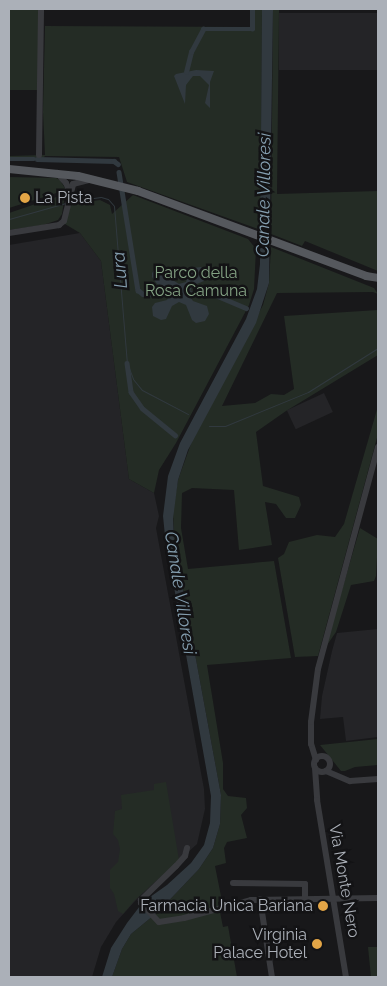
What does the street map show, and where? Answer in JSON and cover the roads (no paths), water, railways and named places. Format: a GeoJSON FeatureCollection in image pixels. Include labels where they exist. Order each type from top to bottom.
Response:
{"type":"FeatureCollection","features":[{"type":"Feature","properties":{"kind":"main road"},"geometry":{"type":"LineString","coordinates":[[9,169],[55,172],[98,179],[138,190],[366,276],[378,278]]}},
{"type":"Feature","properties":{"kind":"main road"},"geometry":{"type":"LineString","coordinates":[[366,276],[378,284]]}},
{"type":"Feature","properties":{"kind":"street"},"geometry":{"type":"LineString","coordinates":[[39,155],[42,9]]}},
{"type":"Feature","properties":{"kind":"street"},"geometry":{"type":"LineString","coordinates":[[55,172],[66,183],[70,192]]}},
{"type":"Feature","properties":{"kind":"street"},"geometry":{"type":"LineString","coordinates":[[9,232],[59,225],[64,221],[73,184],[78,181],[98,179]]}},
{"type":"Feature","properties":{"kind":"street"},"geometry":{"type":"LineString","coordinates":[[378,447],[318,669],[312,703],[312,749],[316,760],[315,768],[319,771],[325,771],[353,781],[378,778]]}},
{"type":"Feature","properties":{"kind":"street"},"geometry":{"type":"LineString","coordinates":[[312,738],[317,750],[342,777]]}},
{"type":"Feature","properties":{"kind":"street"},"geometry":{"type":"LineString","coordinates":[[316,760],[324,757]]}},
{"type":"Feature","properties":{"kind":"street"},"geometry":{"type":"LineString","coordinates":[[316,789],[330,763]]}},
{"type":"Feature","properties":{"kind":"street","name":"Via Monte Nero"},"geometry":{"type":"LineString","coordinates":[[315,768],[316,789],[346,977]]}},
{"type":"Feature","properties":{"kind":"street"},"geometry":{"type":"LineString","coordinates":[[187,848],[185,856],[142,899],[141,903],[156,920],[169,922],[260,899],[334,900],[378,898]]}},
{"type":"Feature","properties":{"kind":"street"},"geometry":{"type":"LineString","coordinates":[[233,883],[305,884],[305,900]]}},
{"type":"Feature","properties":{"kind":"street"},"geometry":{"type":"LineString","coordinates":[[260,899],[272,977]]}},
{"type":"Feature","properties":{"kind":"water","name":"Canale Villoresi"},"geometry":{"type":"Polygon","coordinates":[[[262,9],[273,9],[269,283],[256,323],[188,450],[178,480],[173,519],[174,540],[221,795],[220,824],[213,848],[199,869],[159,911],[131,934],[122,949],[112,977],[102,977],[111,948],[127,923],[143,902],[167,885],[191,863],[204,845],[210,823],[211,796],[163,516],[168,476],[180,443],[246,319],[257,289],[260,264],[262,9]]]}},
{"type":"Feature","properties":{"kind":"water"},"geometry":{"type":"Polygon","coordinates":[[[196,70],[214,71],[210,82],[210,108],[205,103],[209,85],[200,76],[193,76],[186,85],[185,104],[174,76],[196,70]]]}},
{"type":"Feature","properties":{"kind":"water"},"geometry":{"type":"Polygon","coordinates":[[[158,266],[167,268],[171,279],[179,284],[186,282],[189,272],[193,268],[201,267],[205,271],[204,281],[192,286],[189,295],[193,301],[207,306],[209,314],[205,321],[196,323],[192,320],[186,305],[179,302],[172,306],[166,319],[161,320],[153,316],[152,307],[155,303],[167,300],[170,293],[169,288],[157,284],[152,277],[152,273],[158,266]]]}},
{"type":"Feature","properties":{"kind":"waterway"},"geometry":{"type":"LineString","coordinates":[[186,72],[191,52],[203,29],[252,29],[252,9]]}},
{"type":"Feature","properties":{"kind":"waterway"},"geometry":{"type":"LineString","coordinates":[[9,159],[34,159]]}},
{"type":"Feature","properties":{"kind":"waterway"},"geometry":{"type":"LineString","coordinates":[[37,159],[114,161],[118,164]]}},
{"type":"Feature","properties":{"kind":"waterway"},"geometry":{"type":"LineString","coordinates":[[119,172],[138,290],[143,294],[175,293]]}},
{"type":"Feature","properties":{"kind":"waterway","name":"Lura"},"geometry":{"type":"LineString","coordinates":[[73,201],[101,197],[108,199],[114,206],[127,363],[133,379],[142,390],[188,414]]}},
{"type":"Feature","properties":{"kind":"waterway","name":"Lura"},"geometry":{"type":"LineString","coordinates":[[9,219],[66,203]]}},
{"type":"Feature","properties":{"kind":"waterway"},"geometry":{"type":"LineString","coordinates":[[185,293],[213,294],[246,308]]}},
{"type":"Feature","properties":{"kind":"waterway","name":"Lura"},"geometry":{"type":"LineString","coordinates":[[209,426],[225,426],[308,392],[378,348]]}},
{"type":"Feature","properties":{"kind":"waterway"},"geometry":{"type":"LineString","coordinates":[[127,363],[131,392],[142,408],[175,435]]}},
{"type":"Feature","properties":{"kind":"place","name":"La Pista"},"geometry":{"type":"Point","coordinates":[25,198]}},
{"type":"Feature","properties":{"kind":"place","name":"Farmacia Unica Bariana"},"geometry":{"type":"Point","coordinates":[323,906]}},
{"type":"Feature","properties":{"kind":"place","name":"Virginia Palace Hotel"},"geometry":{"type":"Point","coordinates":[317,944]}},
{"type":"Feature","properties":{"kind":"park label","name":"Parco della Rosa Camuna"},"geometry":{"type":"Point","coordinates":[196,282]}}]}
